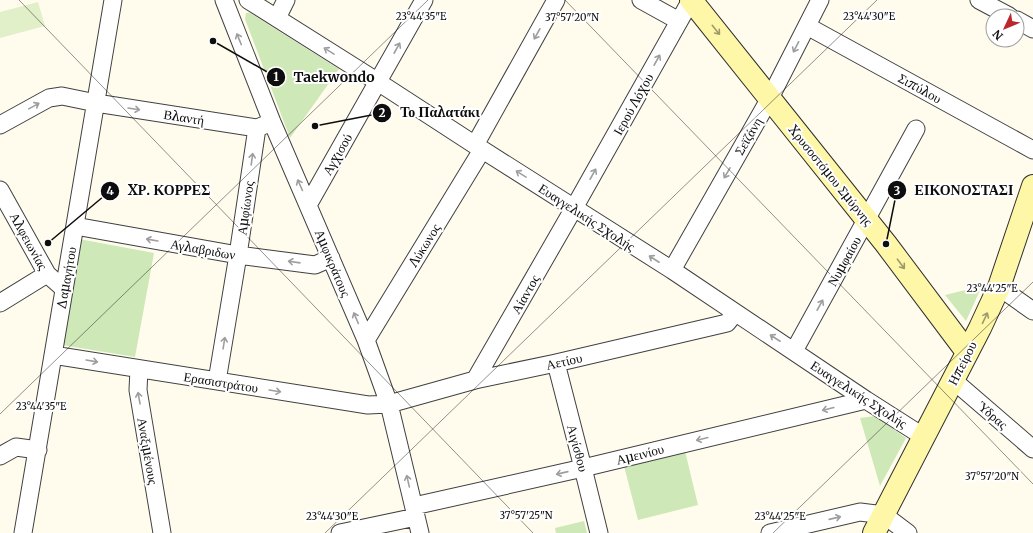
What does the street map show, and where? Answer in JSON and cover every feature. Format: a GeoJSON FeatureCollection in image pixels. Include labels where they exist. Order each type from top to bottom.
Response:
{"type":"FeatureCollection","features":[{"type":"Feature","properties":{"kind":"street","name":"Δαμαγήτου"},"geometry":{"type":"LineString","coordinates":[[23,533],[113,0]]}},
{"type":"Feature","properties":{"kind":"street","name":"Αμφικράτους"},"geometry":{"type":"LineString","coordinates":[[224,0],[264,125],[308,205],[366,340],[390,404],[417,519]]}},
{"type":"Feature","properties":{"kind":"street","name":"Ευαγγελικής Σχολής"},"geometry":{"type":"LineString","coordinates":[[248,0],[672,270],[924,437]]}},
{"type":"Feature","properties":{"kind":"street"},"geometry":{"type":"LineString","coordinates":[[277,18],[286,0]]}},
{"type":"Feature","properties":{"kind":"street","name":"Αγχισού"},"geometry":{"type":"LineString","coordinates":[[308,205],[424,0]]}},
{"type":"Feature","properties":{"kind":"street","name":"Λύκωνος"},"geometry":{"type":"LineString","coordinates":[[366,340],[479,148],[556,0]]}},
{"type":"Feature","properties":{"kind":"street"},"geometry":{"type":"LineString","coordinates":[[641,0],[679,21]]}},
{"type":"Feature","properties":{"kind":"street","name":"Ιερού Λόχου"},"geometry":{"type":"LineString","coordinates":[[574,208],[691,0]]}},
{"type":"Feature","properties":{"kind":"street","name":"Χρυσοστόμου Σμύρνης"},"geometry":{"type":"LineString","coordinates":[[691,0],[886,244],[967,352]]}},
{"type":"Feature","properties":{"kind":"street","name":"Σεϊζάνη"},"geometry":{"type":"LineString","coordinates":[[672,270],[770,98],[820,0]]}},
{"type":"Feature","properties":{"kind":"street"},"geometry":{"type":"LineString","coordinates":[[979,0],[994,8]]}},
{"type":"Feature","properties":{"kind":"street","name":"Σιπύλου"},"geometry":{"type":"LineString","coordinates":[[807,26],[1033,150]]}},
{"type":"Feature","properties":{"kind":"street","name":"Βλαντή"},"geometry":{"type":"LineString","coordinates":[[0,125],[50,98],[62,96],[96,103],[264,125]]}},
{"type":"Feature","properties":{"kind":"street","name":"Αμφίωνος"},"geometry":{"type":"LineString","coordinates":[[218,381],[238,255],[264,125]]}},
{"type":"Feature","properties":{"kind":"street","name":"Νυμφαίου"},"geometry":{"type":"LineString","coordinates":[[794,351],[916,129]]}},
{"type":"Feature","properties":{"kind":"street","name":"Ηπείρου"},"geometry":{"type":"LineString","coordinates":[[879,524],[980,328],[999,287],[1033,186]]}},
{"type":"Feature","properties":{"kind":"street","name":"Αλφειωνίας"},"geometry":{"type":"LineString","coordinates":[[0,190],[47,274],[64,289]]}},
{"type":"Feature","properties":{"kind":"street","name":"Αίαντος"},"geometry":{"type":"LineString","coordinates":[[475,380],[574,208]]}},
{"type":"Feature","properties":{"kind":"street","name":"Αγλαβριδων"},"geometry":{"type":"LineString","coordinates":[[75,226],[238,255],[315,265],[331,258]]}},
{"type":"Feature","properties":{"kind":"street"},"geometry":{"type":"LineString","coordinates":[[0,303],[47,274]]}},
{"type":"Feature","properties":{"kind":"street"},"geometry":{"type":"LineString","coordinates":[[999,287],[1033,311]]}},
{"type":"Feature","properties":{"kind":"street","name":"Αετίου"},"geometry":{"type":"LineString","coordinates":[[390,404],[475,380],[556,363],[727,323],[735,313]]}},
{"type":"Feature","properties":{"kind":"street","name":"Ερασιστράτου"},"geometry":{"type":"LineString","coordinates":[[53,354],[368,405],[390,404]]}},
{"type":"Feature","properties":{"kind":"street","name":"Αιγίσθου"},"geometry":{"type":"LineString","coordinates":[[556,363],[584,468],[599,533]]}},
{"type":"Feature","properties":{"kind":"street","name":"Αναξιμένους"},"geometry":{"type":"LineString","coordinates":[[139,369],[138,390],[162,533]]}},
{"type":"Feature","properties":{"kind":"street","name":"Ύδρας"},"geometry":{"type":"LineString","coordinates":[[953,380],[1033,449]]}},
{"type":"Feature","properties":{"kind":"street","name":"Αμεινίου"},"geometry":{"type":"LineString","coordinates":[[340,533],[417,519],[584,468],[866,400]]}},
{"type":"Feature","properties":{"kind":"street"},"geometry":{"type":"LineString","coordinates":[[0,456],[16,447],[38,450]]}},
{"type":"Feature","properties":{"kind":"street"},"geometry":{"type":"LineString","coordinates":[[770,533],[860,512],[879,524],[908,533]]}},
{"type":"Feature","properties":{"kind":"green space"},"geometry":{"type":"Polygon","coordinates":[[[38,2],[45,26],[0,38],[0,12],[38,2]]]}},
{"type":"Feature","properties":{"kind":"green space"},"geometry":{"type":"Polygon","coordinates":[[[246,13],[250,13],[339,69],[290,138],[245,19],[246,13]]]}},
{"type":"Feature","properties":{"kind":"green space"},"geometry":{"type":"Polygon","coordinates":[[[79,239],[154,253],[135,357],[62,345],[79,239]]]}},
{"type":"Feature","properties":{"kind":"green space"},"geometry":{"type":"Polygon","coordinates":[[[982,286],[966,321],[945,295],[982,286]]]}},
{"type":"Feature","properties":{"kind":"green space"},"geometry":{"type":"Polygon","coordinates":[[[875,416],[906,438],[880,486],[860,418],[875,416]]]}},
{"type":"Feature","properties":{"kind":"green space"},"geometry":{"type":"Polygon","coordinates":[[[685,451],[698,505],[638,520],[624,466],[685,451]]]}},
{"type":"Feature","properties":{"kind":"green space"},"geometry":{"type":"Polygon","coordinates":[[[584,521],[587,533],[556,533],[555,528],[584,521]]]}},
{"type":"Feature","properties":{"kind":"place","name":"Taekwondo"},"geometry":{"type":"Point","coordinates":[213,41]}},
{"type":"Feature","properties":{"kind":"place","name":"Το Παλατάκι"},"geometry":{"type":"Point","coordinates":[315,126]}},
{"type":"Feature","properties":{"kind":"place","name":"ΧΡ. ΚΟΡΡΕΣ"},"geometry":{"type":"Point","coordinates":[48,243]}},
{"type":"Feature","properties":{"kind":"place","name":"ΕΙΚΟΝΟΣΤΑΣΙ"},"geometry":{"type":"Point","coordinates":[886,244]}}]}
